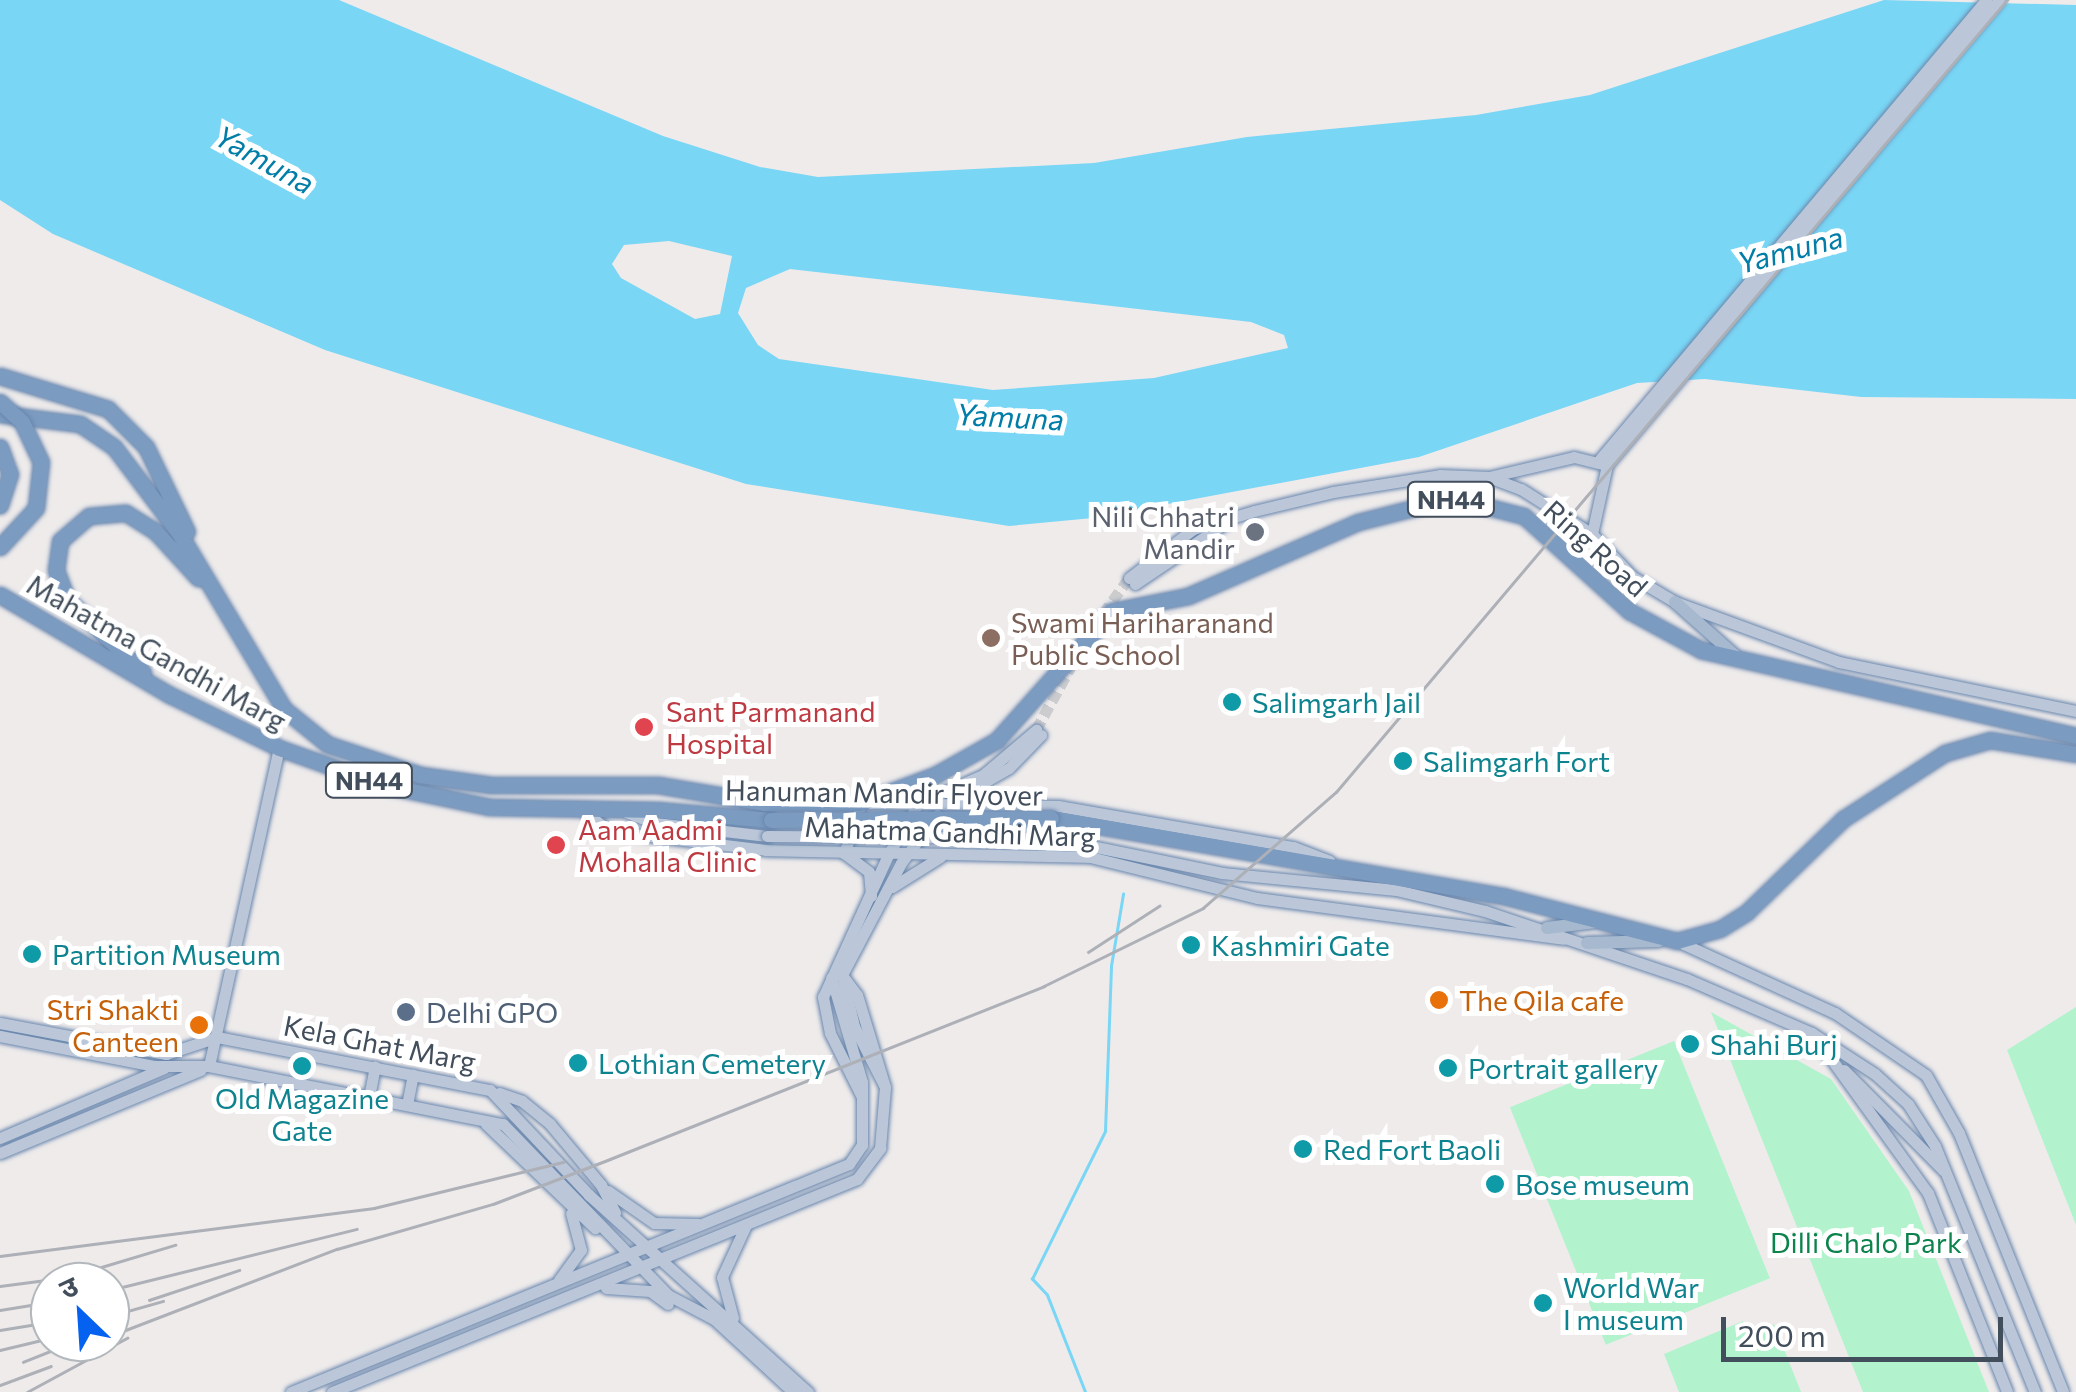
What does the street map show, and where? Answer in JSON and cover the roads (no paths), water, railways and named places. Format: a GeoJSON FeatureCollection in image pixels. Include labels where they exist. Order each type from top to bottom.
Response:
{"type":"FeatureCollection","features":[{"type":"Feature","properties":{"kind":"highway"},"geometry":{"type":"LineString","coordinates":[[0,376],[49,386],[108,408],[132,429],[162,478],[215,595]]}},
{"type":"Feature","properties":{"kind":"highway"},"geometry":{"type":"LineString","coordinates":[[0,402],[22,422],[41,462],[36,508],[0,546]]}},
{"type":"Feature","properties":{"kind":"highway","name":"Mahatma Gandhi Marg"},"geometry":{"type":"LineString","coordinates":[[0,414],[80,424],[114,447],[179,533],[284,708],[327,744],[374,765],[491,785],[658,785],[766,803],[860,803]]}},
{"type":"Feature","properties":{"kind":"highway"},"geometry":{"type":"LineString","coordinates":[[0,447],[10,474],[0,505]]}},
{"type":"Feature","properties":{"kind":"highway","name":"Ring Road"},"geometry":{"type":"LineString","coordinates":[[860,803],[935,775],[997,740],[1112,611],[1188,596],[1244,568],[1426,502],[1474,500],[1524,516],[1647,625],[1739,658],[2076,736]]}},
{"type":"Feature","properties":{"kind":"highway"},"geometry":{"type":"LineString","coordinates":[[170,694],[68,599],[55,562],[60,541],[89,516],[126,513],[155,532],[215,595]]}},
{"type":"Feature","properties":{"kind":"highway","name":"Mahatma Gandhi Marg"},"geometry":{"type":"LineString","coordinates":[[0,595],[170,694],[279,748],[443,799],[582,810]]}},
{"type":"Feature","properties":{"kind":"highway"},"geometry":{"type":"LineString","coordinates":[[1179,842],[1297,864],[1329,862],[1604,921],[1677,941],[1720,930],[1747,912],[1843,819],[1966,746],[2022,741],[2076,754]]}},
{"type":"Feature","properties":{"kind":"highway","name":"Hanuman Mandir Flyover"},"geometry":{"type":"LineString","coordinates":[[582,810],[797,822],[1051,818],[1179,842]]}},
{"type":"Feature","properties":{"kind":"highway"},"geometry":{"type":"LineString","coordinates":[[1179,842],[1209,837]]}},
{"type":"Feature","properties":{"kind":"highway"},"geometry":{"type":"LineString","coordinates":[[1297,864],[1310,880]]}},
{"type":"Feature","properties":{"kind":"main road"},"geometry":{"type":"LineString","coordinates":[[1616,447],[1986,0]]}},
{"type":"Feature","properties":{"kind":"main road"},"geometry":{"type":"LineString","coordinates":[[1592,534],[1603,462],[1999,0]]}},
{"type":"Feature","properties":{"kind":"main road"},"geometry":{"type":"LineString","coordinates":[[1132,581],[1193,530],[1333,492],[1440,476],[1489,477],[1574,457],[1603,462]]}},
{"type":"Feature","properties":{"kind":"main road"},"geometry":{"type":"LineString","coordinates":[[1489,477],[1521,489],[1592,534],[1632,577],[1675,602],[1839,662],[2076,711]]}},
{"type":"Feature","properties":{"kind":"main road"},"geometry":{"type":"LineString","coordinates":[[1675,602],[1739,658]]}},
{"type":"Feature","properties":{"kind":"main road"},"geometry":{"type":"LineString","coordinates":[[836,976],[945,803],[1009,768],[1038,732],[983,775],[925,800]]}},
{"type":"Feature","properties":{"kind":"main road"},"geometry":{"type":"LineString","coordinates":[[0,1153],[208,1066],[279,748]]}},
{"type":"Feature","properties":{"kind":"main road"},"geometry":{"type":"LineString","coordinates":[[291,1392],[849,1164],[862,1145],[862,1097],[823,1015],[889,853],[925,800],[935,775]]}},
{"type":"Feature","properties":{"kind":"main road"},"geometry":{"type":"LineString","coordinates":[[871,896],[869,872],[844,853],[858,827],[860,803],[925,800],[1058,806],[1209,837],[1293,847],[1329,862]]}},
{"type":"Feature","properties":{"kind":"main road","name":"Mahatma Gandhi Marg"},"geometry":{"type":"LineString","coordinates":[[582,810],[610,831],[844,853],[1090,857],[1307,904],[1586,943]]}},
{"type":"Feature","properties":{"kind":"main road","name":"Hanuman Mandir Flyover"},"geometry":{"type":"LineString","coordinates":[[656,816],[767,836],[1052,838],[1222,872],[1310,880]]}},
{"type":"Feature","properties":{"kind":"main road"},"geometry":{"type":"LineString","coordinates":[[887,892],[948,854]]}},
{"type":"Feature","properties":{"kind":"main road"},"geometry":{"type":"LineString","coordinates":[[1307,904],[1310,880]]}},
{"type":"Feature","properties":{"kind":"main road","name":"Mahatma Gandhi Marg"},"geometry":{"type":"LineString","coordinates":[[1310,880],[1396,890],[1546,928],[1812,1033],[1908,1104],[1946,1173],[2034,1392]]}},
{"type":"Feature","properties":{"kind":"main road"},"geometry":{"type":"LineString","coordinates":[[1546,928],[1604,921]]}},
{"type":"Feature","properties":{"kind":"main road"},"geometry":{"type":"LineString","coordinates":[[1586,943],[1677,941],[1835,1013],[1926,1075],[1960,1133],[2063,1392]]}},
{"type":"Feature","properties":{"kind":"main road"},"geometry":{"type":"LineString","coordinates":[[332,1392],[857,1180],[880,1148],[885,1086],[857,995],[836,976]]}},
{"type":"Feature","properties":{"kind":"main road"},"geometry":{"type":"LineString","coordinates":[[0,1023],[166,1054],[195,1045]]}},
{"type":"Feature","properties":{"kind":"main road"},"geometry":{"type":"LineString","coordinates":[[0,1138],[166,1067],[218,1032]]}},
{"type":"Feature","properties":{"kind":"main road","name":"Kela Ghat Marg"},"geometry":{"type":"LineString","coordinates":[[218,1032],[490,1090],[618,1218],[808,1392]]}},
{"type":"Feature","properties":{"kind":"main road"},"geometry":{"type":"LineString","coordinates":[[1812,1033],[1928,1193],[2007,1392]]}},
{"type":"Feature","properties":{"kind":"main road"},"geometry":{"type":"LineString","coordinates":[[0,1036],[166,1067]]}},
{"type":"Feature","properties":{"kind":"main road"},"geometry":{"type":"LineString","coordinates":[[1836,1065],[1946,1173]]}},
{"type":"Feature","properties":{"kind":"main road","name":"Kela Ghat Marg"},"geometry":{"type":"LineString","coordinates":[[166,1067],[208,1066],[503,1124],[528,1144],[603,1233],[668,1295],[714,1320]]}},
{"type":"Feature","properties":{"kind":"main road"},"geometry":{"type":"LineString","coordinates":[[368,1097],[375,1067]]}},
{"type":"Feature","properties":{"kind":"main road"},"geometry":{"type":"LineString","coordinates":[[406,1105],[413,1075]]}},
{"type":"Feature","properties":{"kind":"main road"},"geometry":{"type":"LineString","coordinates":[[490,1090],[522,1101],[550,1124],[631,1213],[654,1223],[712,1223]]}},
{"type":"Feature","properties":{"kind":"main road"},"geometry":{"type":"LineString","coordinates":[[476,1118],[517,1150],[569,1210],[603,1233]]}},
{"type":"Feature","properties":{"kind":"main road"},"geometry":{"type":"LineString","coordinates":[[601,1184],[618,1218]]}},
{"type":"Feature","properties":{"kind":"main road"},"geometry":{"type":"LineString","coordinates":[[548,1289],[571,1271],[581,1250],[569,1210]]}},
{"type":"Feature","properties":{"kind":"main road"},"geometry":{"type":"LineString","coordinates":[[735,1323],[722,1277],[746,1225]]}},
{"type":"Feature","properties":{"kind":"main road"},"geometry":{"type":"LineString","coordinates":[[578,1294],[641,1288],[714,1320],[793,1392]]}},
{"type":"Feature","properties":{"kind":"water","name":"Yamuna"},"geometry":{"type":"Polygon","coordinates":[[[0,0],[339,0],[663,136],[760,167],[818,177],[1094,163],[1247,137],[1476,115],[1590,95],[1884,0],[2076,5],[2076,399],[1861,397],[1705,379],[1637,383],[1419,457],[1093,518],[1009,526],[746,484],[325,350],[53,234],[0,200],[0,0]],[[669,241],[624,245],[612,264],[621,278],[695,319],[720,314],[732,256],[669,241]],[[790,269],[746,288],[738,313],[758,345],[779,359],[993,390],[1154,378],[1288,348],[1284,335],[1251,322],[790,269]]]}},
{"type":"Feature","properties":{"kind":"waterway"},"geometry":{"type":"LineString","coordinates":[[1085,1392],[1047,1295],[1032,1279],[1105,1131],[1111,966],[1123,894]]}},
{"type":"Feature","properties":{"kind":"tunnel"},"geometry":{"type":"LineString","coordinates":[[1103,614],[1129,578]]}},
{"type":"Feature","properties":{"kind":"tunnel"},"geometry":{"type":"LineString","coordinates":[[1036,730],[1075,659]]}},
{"type":"Feature","properties":{"kind":"railway"},"geometry":{"type":"LineString","coordinates":[[130,1328],[337,1249],[493,1204],[610,1159],[1044,986],[1203,908],[1336,792],[2007,0]]}},
{"type":"Feature","properties":{"kind":"railway"},"geometry":{"type":"LineString","coordinates":[[1088,952],[1159,906]]}},
{"type":"Feature","properties":{"kind":"railway"},"geometry":{"type":"LineString","coordinates":[[0,1256],[374,1208],[563,1162]]}},
{"type":"Feature","properties":{"kind":"railway"},"geometry":{"type":"LineString","coordinates":[[130,1285],[357,1229]]}},
{"type":"Feature","properties":{"kind":"railway"},"geometry":{"type":"LineString","coordinates":[[0,1286],[68,1277],[175,1245]]}},
{"type":"Feature","properties":{"kind":"railway"},"geometry":{"type":"LineString","coordinates":[[149,1300],[239,1270]]}},
{"type":"Feature","properties":{"kind":"railway"},"geometry":{"type":"LineString","coordinates":[[130,1310],[163,1301]]}},
{"type":"Feature","properties":{"kind":"railway"},"geometry":{"type":"LineString","coordinates":[[0,1310],[30,1305]]}},
{"type":"Feature","properties":{"kind":"railway"},"geometry":{"type":"LineString","coordinates":[[0,1330],[30,1325]]}},
{"type":"Feature","properties":{"kind":"railway"},"geometry":{"type":"LineString","coordinates":[[0,1350],[30,1343]]}},
{"type":"Feature","properties":{"kind":"railway"},"geometry":{"type":"LineString","coordinates":[[23,1362],[30,1359]]}},
{"type":"Feature","properties":{"kind":"railway"},"geometry":{"type":"LineString","coordinates":[[27,1392],[83,1362]]}},
{"type":"Feature","properties":{"kind":"railway"},"geometry":{"type":"LineString","coordinates":[[0,1385],[51,1366]]}},
{"type":"Feature","properties":{"kind":"place","name":"Nili Chhatri Mandir"},"geometry":{"type":"Point","coordinates":[1255,532]}},
{"type":"Feature","properties":{"kind":"place","name":"Swami Hariharanand Public School"},"geometry":{"type":"Point","coordinates":[991,638]}},
{"type":"Feature","properties":{"kind":"place","name":"Salimgarh Jail"},"geometry":{"type":"Point","coordinates":[1232,702]}},
{"type":"Feature","properties":{"kind":"place","name":"Sant Parmanand Hospital"},"geometry":{"type":"Point","coordinates":[644,727]}},
{"type":"Feature","properties":{"kind":"place","name":"Salimgarh Fort"},"geometry":{"type":"Point","coordinates":[1403,761]}},
{"type":"Feature","properties":{"kind":"place","name":"Aam Aadmi Mohalla Clinic"},"geometry":{"type":"Point","coordinates":[556,845]}},
{"type":"Feature","properties":{"kind":"place","name":"Kashmiri Gate"},"geometry":{"type":"Point","coordinates":[1191,945]}},
{"type":"Feature","properties":{"kind":"place","name":"Partition Museum"},"geometry":{"type":"Point","coordinates":[32,954]}},
{"type":"Feature","properties":{"kind":"place","name":"The Qila cafe"},"geometry":{"type":"Point","coordinates":[1439,1000]}},
{"type":"Feature","properties":{"kind":"place","name":"Delhi GPO"},"geometry":{"type":"Point","coordinates":[406,1012]}},
{"type":"Feature","properties":{"kind":"place","name":"Stri Shakti Canteen"},"geometry":{"type":"Point","coordinates":[199,1025]}},
{"type":"Feature","properties":{"kind":"place","name":"Shahi Burj"},"geometry":{"type":"Point","coordinates":[1690,1044]}},
{"type":"Feature","properties":{"kind":"place","name":"Lothian Cemetery"},"geometry":{"type":"Point","coordinates":[578,1063]}},
{"type":"Feature","properties":{"kind":"place","name":"Old Magazine Gate"},"geometry":{"type":"Point","coordinates":[302,1066]}},
{"type":"Feature","properties":{"kind":"place","name":"Portrait gallery"},"geometry":{"type":"Point","coordinates":[1448,1068]}},
{"type":"Feature","properties":{"kind":"place","name":"Red Fort Baoli"},"geometry":{"type":"Point","coordinates":[1303,1149]}},
{"type":"Feature","properties":{"kind":"place","name":"Bose museum"},"geometry":{"type":"Point","coordinates":[1495,1184]}},
{"type":"Feature","properties":{"kind":"place","name":"World War I museum"},"geometry":{"type":"Point","coordinates":[1543,1303]}},
{"type":"Feature","properties":{"kind":"park label","name":"Dilli Chalo Park"},"geometry":{"type":"Point","coordinates":[1866,1242]}}]}
